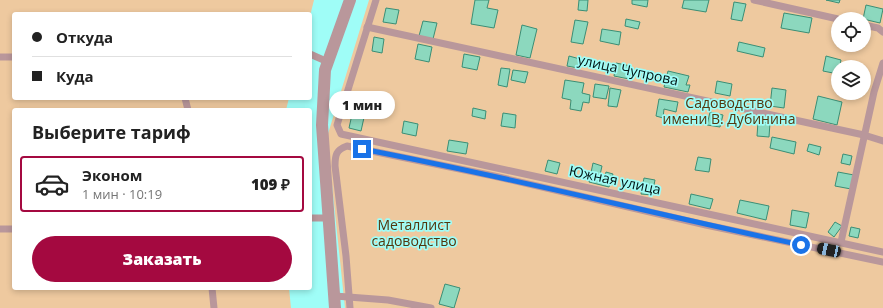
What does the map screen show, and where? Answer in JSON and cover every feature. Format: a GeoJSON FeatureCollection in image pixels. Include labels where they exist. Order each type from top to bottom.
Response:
{"type":"FeatureCollection","features":[{"type":"Feature","properties":{"kind":"street"},"geometry":{"type":"LineString","coordinates":[[335,302],[322,125],[325,70],[350,0]]}},
{"type":"Feature","properties":{"kind":"lane"},"geometry":{"type":"LineString","coordinates":[[367,27],[376,0]]}},
{"type":"Feature","properties":{"kind":"lane"},"geometry":{"type":"LineString","coordinates":[[754,0],[831,17]]}},
{"type":"Feature","properties":{"kind":"lane"},"geometry":{"type":"LineString","coordinates":[[871,26],[878,28],[883,32]]}},
{"type":"Feature","properties":{"kind":"lane","name":"Южная улица"},"geometry":{"type":"LineString","coordinates":[[367,27],[337,125],[341,134],[883,252]]}},
{"type":"Feature","properties":{"kind":"lane","name":"улица Чупрова"},"geometry":{"type":"LineString","coordinates":[[367,27],[864,135],[883,141]]}},
{"type":"Feature","properties":{"kind":"lane"},"geometry":{"type":"LineString","coordinates":[[312,55],[328,62]]}},
{"type":"Feature","properties":{"kind":"lane"},"geometry":{"type":"LineString","coordinates":[[0,57],[12,57]]}},
{"type":"Feature","properties":{"kind":"lane"},"geometry":{"type":"LineString","coordinates":[[841,242],[874,92],[883,63]]}},
{"type":"Feature","properties":{"kind":"lane"},"geometry":{"type":"LineString","coordinates":[[350,308],[350,296],[335,166],[335,157],[337,152],[340,148],[347,146],[494,176],[706,225],[883,262]]}},
{"type":"Feature","properties":{"kind":"lane"},"geometry":{"type":"LineString","coordinates":[[312,218],[330,218]]}},
{"type":"Feature","properties":{"kind":"lane"},"geometry":{"type":"LineString","coordinates":[[0,229],[12,229]]}},
{"type":"Feature","properties":{"kind":"lane"},"geometry":{"type":"LineString","coordinates":[[212,290],[214,308]]}},
{"type":"Feature","properties":{"kind":"lane"},"geometry":{"type":"LineString","coordinates":[[335,302],[350,296],[431,308]]}},
{"type":"Feature","properties":{"kind":"green space"},"geometry":{"type":"Polygon","coordinates":[[[0,0],[314,0],[311,12],[12,12],[12,100],[288,100],[286,108],[12,108],[12,290],[289,290],[291,308],[0,308],[0,0]]]}},
{"type":"Feature","properties":{"kind":"green space","name":"Садоводство имени В. Дубинина"},"geometry":{"type":"Polygon","coordinates":[[[369,0],[883,0],[883,308],[345,308],[327,137],[369,0]]]}},
{"type":"Feature","properties":{"kind":"building"},"geometry":{"type":"Polygon","coordinates":[[[475,0],[489,0],[487,8],[498,10],[494,28],[471,24],[475,0]]]}},
{"type":"Feature","properties":{"kind":"building"},"geometry":{"type":"Polygon","coordinates":[[[579,0],[588,0],[587,11],[578,10],[579,0]]]}},
{"type":"Feature","properties":{"kind":"building"},"geometry":{"type":"Polygon","coordinates":[[[632,0],[648,0],[647,7],[632,4],[632,0]]]}},
{"type":"Feature","properties":{"kind":"building"},"geometry":{"type":"Polygon","coordinates":[[[684,0],[709,0],[706,12],[682,8],[684,0]]]}},
{"type":"Feature","properties":{"kind":"building"},"geometry":{"type":"Polygon","coordinates":[[[826,0],[840,0],[839,3],[826,0]]]}},
{"type":"Feature","properties":{"kind":"building"},"geometry":{"type":"Polygon","coordinates":[[[734,2],[746,4],[742,21],[731,19],[734,2]]]}},
{"type":"Feature","properties":{"kind":"building"},"geometry":{"type":"Polygon","coordinates":[[[866,5],[883,9],[880,23],[871,21],[871,12],[864,12],[866,5]]]}},
{"type":"Feature","properties":{"kind":"building"},"geometry":{"type":"Polygon","coordinates":[[[386,8],[399,10],[396,24],[383,22],[386,8]]]}},
{"type":"Feature","properties":{"kind":"building"},"geometry":{"type":"Polygon","coordinates":[[[784,13],[812,18],[809,33],[781,28],[784,13]]]}},
{"type":"Feature","properties":{"kind":"building"},"geometry":{"type":"Polygon","coordinates":[[[626,19],[640,22],[638,29],[625,26],[626,19]]]}},
{"type":"Feature","properties":{"kind":"building"},"geometry":{"type":"Polygon","coordinates":[[[575,20],[588,22],[583,44],[571,42],[575,20]]]}},
{"type":"Feature","properties":{"kind":"building"},"geometry":{"type":"Polygon","coordinates":[[[423,21],[437,23],[433,39],[419,36],[423,21]]]}},
{"type":"Feature","properties":{"kind":"building"},"geometry":{"type":"Polygon","coordinates":[[[522,25],[537,29],[530,58],[516,55],[522,25]]]}},
{"type":"Feature","properties":{"kind":"building"},"geometry":{"type":"Polygon","coordinates":[[[602,29],[621,32],[619,45],[600,41],[602,29]]]}},
{"type":"Feature","properties":{"kind":"building"},"geometry":{"type":"Polygon","coordinates":[[[374,37],[384,39],[382,53],[372,51],[374,37]]]}},
{"type":"Feature","properties":{"kind":"building"},"geometry":{"type":"Polygon","coordinates":[[[739,42],[765,48],[763,57],[737,51],[739,42]]]}},
{"type":"Feature","properties":{"kind":"building"},"geometry":{"type":"Polygon","coordinates":[[[418,44],[432,47],[429,62],[415,59],[418,44]]]}},
{"type":"Feature","properties":{"kind":"building"},"geometry":{"type":"Polygon","coordinates":[[[464,54],[480,57],[477,70],[462,67],[464,54]]]}},
{"type":"Feature","properties":{"kind":"building"},"geometry":{"type":"Polygon","coordinates":[[[569,56],[580,59],[578,68],[567,66],[569,56]]]}},
{"type":"Feature","properties":{"kind":"building"},"geometry":{"type":"Polygon","coordinates":[[[826,56],[841,60],[831,60],[831,73],[823,71],[826,56]]]}},
{"type":"Feature","properties":{"kind":"building"},"geometry":{"type":"Polygon","coordinates":[[[616,63],[631,66],[629,79],[614,76],[616,63]]]}},
{"type":"Feature","properties":{"kind":"building"},"geometry":{"type":"Polygon","coordinates":[[[501,68],[510,69],[507,87],[498,85],[501,68]]]}},
{"type":"Feature","properties":{"kind":"building"},"geometry":{"type":"Polygon","coordinates":[[[513,70],[528,72],[525,83],[511,80],[513,70]]]}},
{"type":"Feature","properties":{"kind":"building"},"geometry":{"type":"Polygon","coordinates":[[[668,71],[689,76],[686,85],[690,85],[688,92],[664,87],[668,71]]]}},
{"type":"Feature","properties":{"kind":"building"},"geometry":{"type":"Polygon","coordinates":[[[565,80],[584,83],[582,93],[590,95],[589,103],[583,102],[581,111],[570,109],[571,100],[562,98],[565,80]]]}},
{"type":"Feature","properties":{"kind":"building"},"geometry":{"type":"Polygon","coordinates":[[[717,81],[732,84],[730,96],[715,93],[717,81]]]}},
{"type":"Feature","properties":{"kind":"building"},"geometry":{"type":"Polygon","coordinates":[[[595,84],[609,86],[606,99],[593,97],[595,84]]]}},
{"type":"Feature","properties":{"kind":"building"},"geometry":{"type":"Polygon","coordinates":[[[610,88],[621,90],[617,107],[608,106],[610,88]]]}},
{"type":"Feature","properties":{"kind":"building"},"geometry":{"type":"Polygon","coordinates":[[[772,88],[786,90],[784,108],[770,106],[772,88]]]}},
{"type":"Feature","properties":{"kind":"building"},"geometry":{"type":"Polygon","coordinates":[[[818,96],[842,102],[837,125],[813,119],[818,96]]]}},
{"type":"Feature","properties":{"kind":"building"},"geometry":{"type":"Polygon","coordinates":[[[659,99],[678,102],[676,112],[664,109],[663,118],[656,116],[659,99]]]}},
{"type":"Feature","properties":{"kind":"building"},"geometry":{"type":"Polygon","coordinates":[[[473,108],[486,111],[485,119],[472,116],[473,108]]]}},
{"type":"Feature","properties":{"kind":"building"},"geometry":{"type":"Polygon","coordinates":[[[353,110],[365,113],[361,131],[349,128],[353,110]]]}},
{"type":"Feature","properties":{"kind":"building"},"geometry":{"type":"Polygon","coordinates":[[[710,112],[723,115],[720,127],[707,125],[710,112]]]}},
{"type":"Feature","properties":{"kind":"building"},"geometry":{"type":"Polygon","coordinates":[[[503,113],[516,115],[515,128],[501,126],[503,113]]]}},
{"type":"Feature","properties":{"kind":"building"},"geometry":{"type":"Polygon","coordinates":[[[404,121],[418,124],[416,136],[402,133],[404,121]]]}},
{"type":"Feature","properties":{"kind":"building"},"geometry":{"type":"Polygon","coordinates":[[[758,122],[770,123],[769,137],[757,136],[758,122]]]}},
{"type":"Feature","properties":{"kind":"building"},"geometry":{"type":"Polygon","coordinates":[[[772,137],[796,142],[794,154],[770,148],[772,137]]]}},
{"type":"Feature","properties":{"kind":"building"},"geometry":{"type":"Polygon","coordinates":[[[449,140],[468,143],[466,154],[447,151],[449,140]]]}},
{"type":"Feature","properties":{"kind":"building"},"geometry":{"type":"Polygon","coordinates":[[[809,144],[821,147],[819,155],[807,151],[809,144]]]}},
{"type":"Feature","properties":{"kind":"building"},"geometry":{"type":"Polygon","coordinates":[[[843,154],[852,156],[850,165],[841,163],[843,154]]]}},
{"type":"Feature","properties":{"kind":"building"},"geometry":{"type":"Polygon","coordinates":[[[698,157],[711,159],[709,172],[695,170],[698,157]]]}},
{"type":"Feature","properties":{"kind":"building"},"geometry":{"type":"Polygon","coordinates":[[[548,160],[560,163],[557,174],[545,171],[548,160]]]}},
{"type":"Feature","properties":{"kind":"building"},"geometry":{"type":"Polygon","coordinates":[[[593,163],[602,166],[600,175],[605,176],[606,172],[613,174],[609,187],[589,182],[593,163]]]}},
{"type":"Feature","properties":{"kind":"building"},"geometry":{"type":"Polygon","coordinates":[[[838,172],[854,175],[851,189],[835,186],[838,172]]]}},
{"type":"Feature","properties":{"kind":"building"},"geometry":{"type":"Polygon","coordinates":[[[644,178],[655,180],[652,195],[641,194],[644,178]]]}},
{"type":"Feature","properties":{"kind":"building"},"geometry":{"type":"Polygon","coordinates":[[[691,194],[713,199],[710,209],[689,204],[691,194]]]}},
{"type":"Feature","properties":{"kind":"building"},"geometry":{"type":"Polygon","coordinates":[[[740,200],[769,206],[766,220],[737,213],[740,200]]]}},
{"type":"Feature","properties":{"kind":"building"},"geometry":{"type":"Polygon","coordinates":[[[792,210],[809,213],[806,228],[790,225],[792,210]]]}},
{"type":"Feature","properties":{"kind":"building"},"geometry":{"type":"Polygon","coordinates":[[[835,222],[842,226],[834,237],[828,232],[835,222]]]}},
{"type":"Feature","properties":{"kind":"building"},"geometry":{"type":"Polygon","coordinates":[[[851,227],[860,229],[858,238],[849,236],[851,227]]]}},
{"type":"Feature","properties":{"kind":"building"},"geometry":{"type":"Polygon","coordinates":[[[445,284],[460,288],[454,308],[439,304],[445,284]]]}},
{"type":"Feature","properties":{"kind":"route"},"geometry":{"type":"LineString","coordinates":[[362,149],[494,176],[706,225],[801,245]]}},
{"type":"Feature","properties":{"kind":"park label","name":"Металлист садоводство"},"geometry":{"type":"Point","coordinates":[414,234]}}]}
